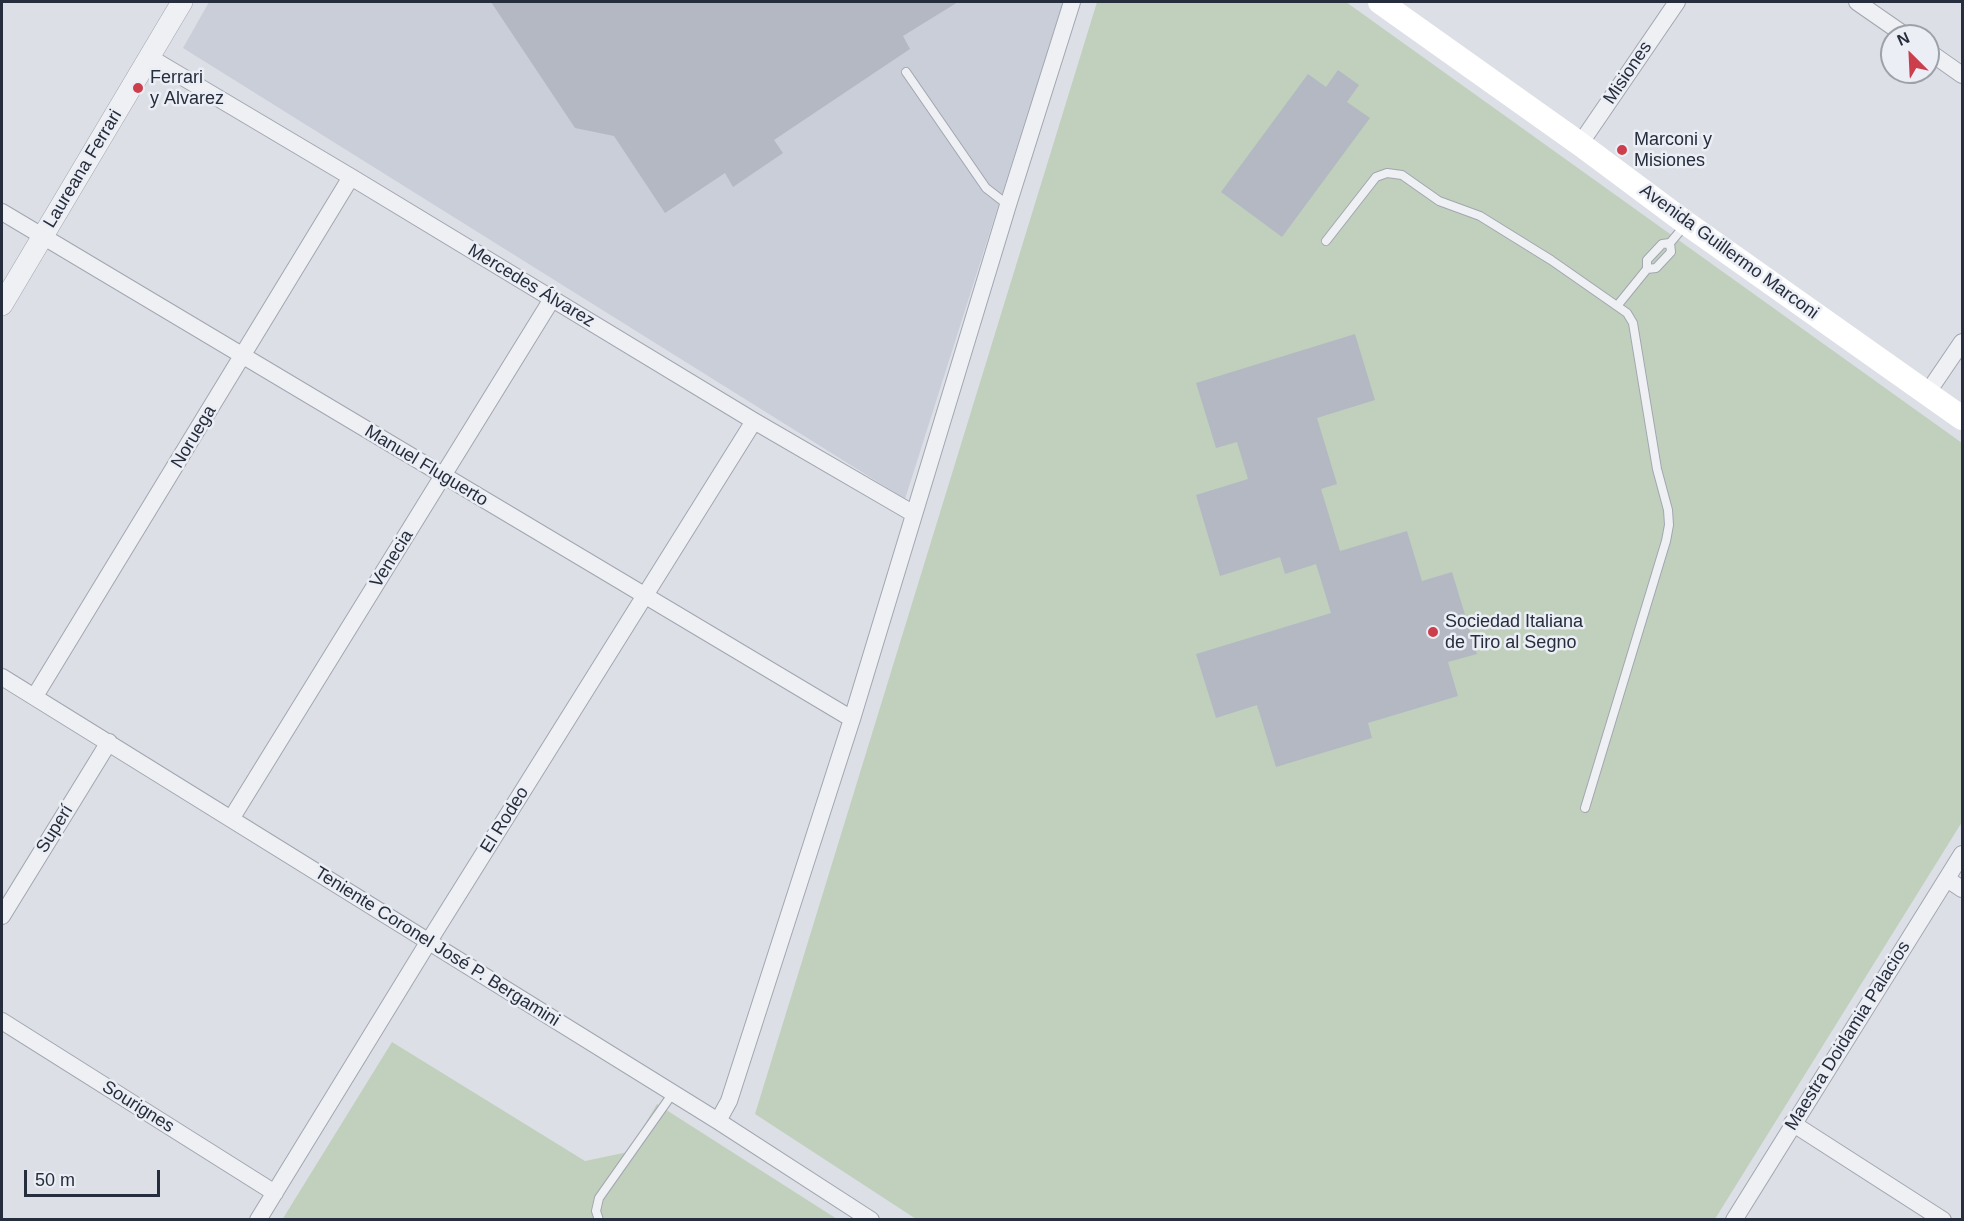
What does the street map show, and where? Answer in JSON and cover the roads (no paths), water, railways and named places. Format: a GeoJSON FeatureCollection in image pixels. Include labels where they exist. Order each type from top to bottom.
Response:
{"type":"FeatureCollection","features":[{"type":"Feature","properties":{"kind":"main road","name":"Avenida Guillermo Marconi"},"geometry":{"type":"LineString","coordinates":[[1380,2],[1580,144],[1686,224],[1962,418]]}},
{"type":"Feature","properties":{"kind":"street","name":"Laureana Ferrari"},"geometry":{"type":"LineString","coordinates":[[2,305],[182,2]]}},
{"type":"Feature","properties":{"kind":"street"},"geometry":{"type":"LineString","coordinates":[[718,1121],[729,1101],[852,718],[1072,2]]}},
{"type":"Feature","properties":{"kind":"street","name":"Misiones"},"geometry":{"type":"LineString","coordinates":[[1580,144],[1677,2]]}},
{"type":"Feature","properties":{"kind":"street"},"geometry":{"type":"LineString","coordinates":[[1857,2],[1889,24]]}},
{"type":"Feature","properties":{"kind":"street","name":"Mercedes Álvarez"},"geometry":{"type":"LineString","coordinates":[[149,57],[754,421],[914,514]]}},
{"type":"Feature","properties":{"kind":"street"},"geometry":{"type":"LineString","coordinates":[[1940,59],[1962,75]]}},
{"type":"Feature","properties":{"kind":"street","name":"Noruega"},"geometry":{"type":"LineString","coordinates":[[35,696],[351,177]]}},
{"type":"Feature","properties":{"kind":"street","name":"Manuel Fluguerto"},"geometry":{"type":"LineString","coordinates":[[2,212],[645,597],[852,718]]}},
{"type":"Feature","properties":{"kind":"street","name":"Venecia"},"geometry":{"type":"LineString","coordinates":[[231,819],[552,299]]}},
{"type":"Feature","properties":{"kind":"street"},"geometry":{"type":"LineString","coordinates":[[1928,392],[1962,342]]}},
{"type":"Feature","properties":{"kind":"street","name":"El Rodeo"},"geometry":{"type":"LineString","coordinates":[[258,1220],[429,941],[754,421]]}},
{"type":"Feature","properties":{"kind":"street","name":"Teniente Coronel José P. Bergamini"},"geometry":{"type":"LineString","coordinates":[[2,677],[718,1121],[871,1220]]}},
{"type":"Feature","properties":{"kind":"street","name":"Superí"},"geometry":{"type":"LineString","coordinates":[[2,916],[109,742]]}},
{"type":"Feature","properties":{"kind":"street","name":"Maestra Doidamia Palacios"},"geometry":{"type":"LineString","coordinates":[[1734,1220],[1792,1123],[1962,854]]}},
{"type":"Feature","properties":{"kind":"street"},"geometry":{"type":"LineString","coordinates":[[1947,879],[1962,889]]}},
{"type":"Feature","properties":{"kind":"street","name":"Sourignes"},"geometry":{"type":"LineString","coordinates":[[2,1021],[275,1193]]}},
{"type":"Feature","properties":{"kind":"street"},"geometry":{"type":"LineString","coordinates":[[1792,1123],[1943,1220]]}},
{"type":"Feature","properties":{"kind":"lane"},"geometry":{"type":"LineString","coordinates":[[906,72],[986,188],[1008,205]]}},
{"type":"Feature","properties":{"kind":"lane"},"geometry":{"type":"LineString","coordinates":[[1326,241],[1376,177],[1387,173],[1401,175],[1439,201],[1480,216],[1551,260],[1627,313],[1633,323],[1655,458],[1668,510],[1669,525],[1585,808]]}},
{"type":"Feature","properties":{"kind":"lane"},"geometry":{"type":"LineString","coordinates":[[1617,306],[1647,269],[1647,260],[1655,250],[1662,244],[1670,243],[1686,224]]}},
{"type":"Feature","properties":{"kind":"lane"},"geometry":{"type":"LineString","coordinates":[[1647,269],[1656,268],[1665,259],[1671,252],[1670,243]]}},
{"type":"Feature","properties":{"kind":"lane"},"geometry":{"type":"LineString","coordinates":[[600,1220],[596,1211],[599,1198],[673,1093]]}},
{"type":"Feature","properties":{"kind":"place","name":"Ferrari y Alvarez"},"geometry":{"type":"Point","coordinates":[138,88]}},
{"type":"Feature","properties":{"kind":"place","name":"Marconi y Misiones"},"geometry":{"type":"Point","coordinates":[1622,150]}},
{"type":"Feature","properties":{"kind":"place","name":"Sociedad Italiana de Tiro al Segno"},"geometry":{"type":"Point","coordinates":[1433,632]}}]}
